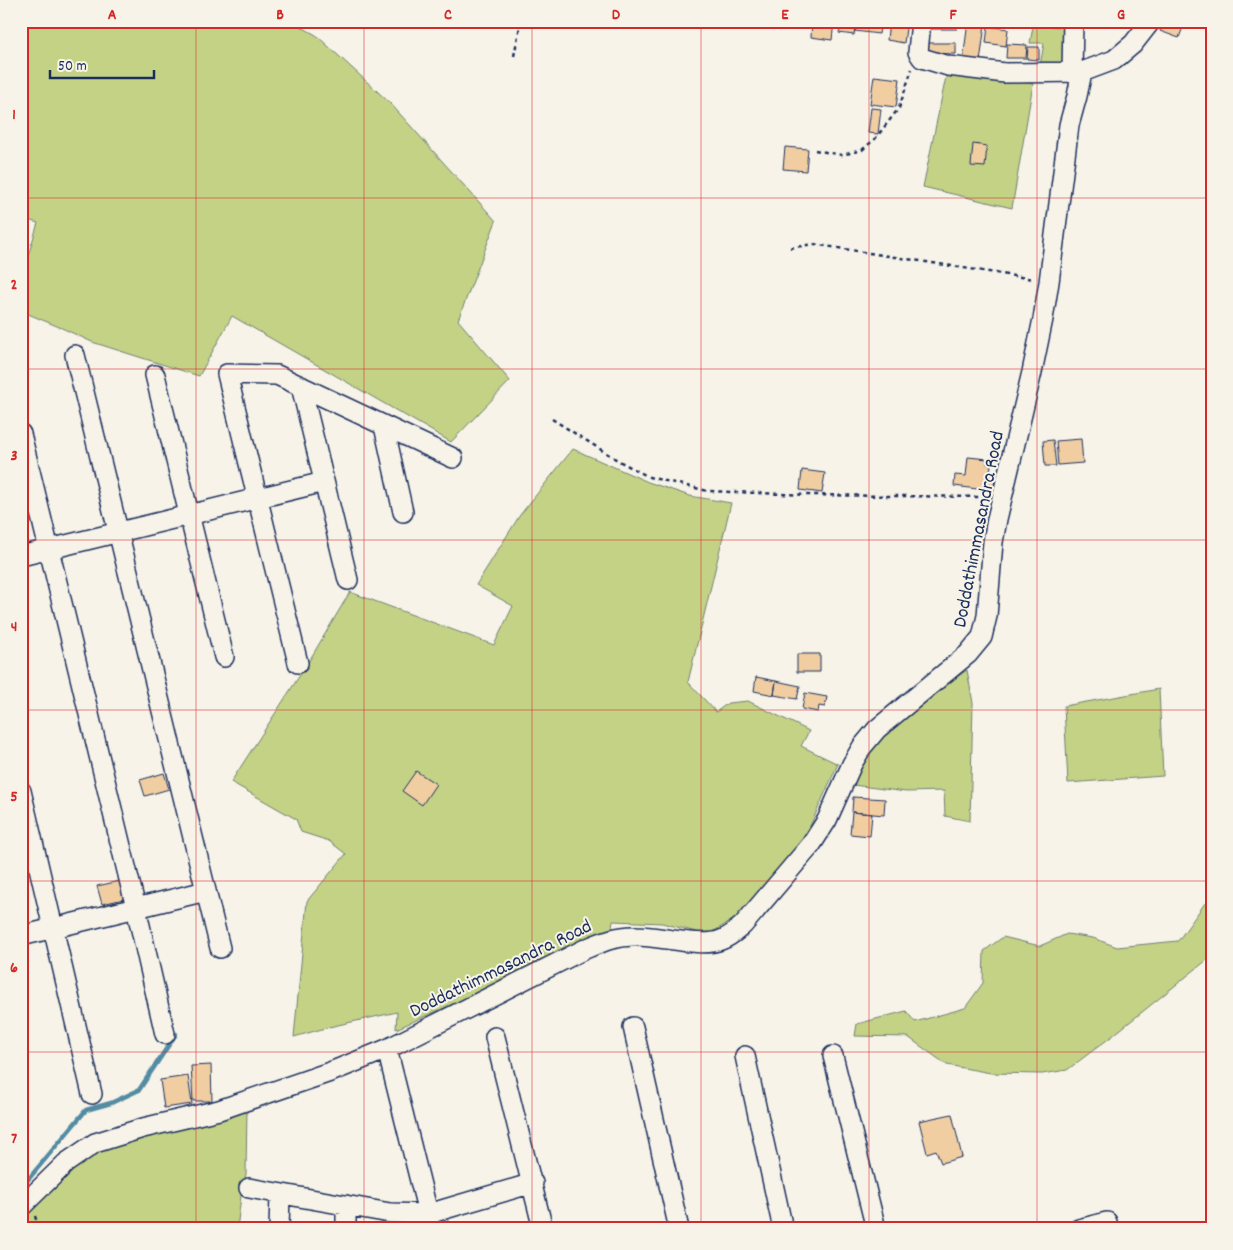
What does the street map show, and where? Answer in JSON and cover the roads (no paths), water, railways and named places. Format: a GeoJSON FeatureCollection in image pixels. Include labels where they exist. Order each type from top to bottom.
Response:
{"type":"FeatureCollection","features":[{"type":"Feature","properties":{"kind":"street"},"geometry":{"type":"LineString","coordinates":[[921,21],[918,52],[922,58],[948,66],[1004,73],[1077,72],[1114,60],[1133,44],[1151,21]]}},
{"type":"Feature","properties":{"kind":"street","name":"Doddathimmasandra Road"},"geometry":{"type":"LineString","coordinates":[[21,1207],[66,1163],[95,1143],[143,1128],[219,1110],[333,1071],[387,1049],[576,953],[609,939],[635,935],[699,943],[719,941],[732,935],[743,925],[811,845],[827,820],[852,764],[862,747],[878,729],[968,654],[982,637],[987,616],[994,542],[1002,497],[1032,372],[1049,282],[1069,125],[1077,96],[1073,21]]}},
{"type":"Feature","properties":{"kind":"street"},"geometry":{"type":"LineString","coordinates":[[75,355],[220,948]]}},
{"type":"Feature","properties":{"kind":"street"},"geometry":{"type":"LineString","coordinates":[[298,662],[227,374],[277,375],[453,458]]}},
{"type":"Feature","properties":{"kind":"street"},"geometry":{"type":"LineString","coordinates":[[155,375],[224,657]]}},
{"type":"Feature","properties":{"kind":"street"},"geometry":{"type":"LineString","coordinates":[[301,386],[348,580]]}},
{"type":"Feature","properties":{"kind":"street"},"geometry":{"type":"LineString","coordinates":[[384,426],[404,512]]}},
{"type":"Feature","properties":{"kind":"street"},"geometry":{"type":"LineString","coordinates":[[21,434],[165,1034]]}},
{"type":"Feature","properties":{"kind":"street"},"geometry":{"type":"LineString","coordinates":[[21,556],[324,482]]}},
{"type":"Feature","properties":{"kind":"street"},"geometry":{"type":"LineString","coordinates":[[21,791],[92,1094]]}},
{"type":"Feature","properties":{"kind":"street"},"geometry":{"type":"LineString","coordinates":[[21,936],[206,891]]}},
{"type":"Feature","properties":{"kind":"street"},"geometry":{"type":"LineString","coordinates":[[633,1027],[678,1229]]}},
{"type":"Feature","properties":{"kind":"street"},"geometry":{"type":"LineString","coordinates":[[495,1037],[543,1229]]}},
{"type":"Feature","properties":{"kind":"street"},"geometry":{"type":"LineString","coordinates":[[387,1049],[430,1222]]}},
{"type":"Feature","properties":{"kind":"street"},"geometry":{"type":"LineString","coordinates":[[745,1056],[783,1229]]}},
{"type":"Feature","properties":{"kind":"street"},"geometry":{"type":"LineString","coordinates":[[833,1056],[876,1229]]}},
{"type":"Feature","properties":{"kind":"street"},"geometry":{"type":"LineString","coordinates":[[249,1188],[346,1204],[430,1222],[533,1183]]}},
{"type":"Feature","properties":{"kind":"street"},"geometry":{"type":"LineString","coordinates":[[280,1194],[280,1229]]}},
{"type":"Feature","properties":{"kind":"street"},"geometry":{"type":"LineString","coordinates":[[346,1204],[346,1229]]}},
{"type":"Feature","properties":{"kind":"street"},"geometry":{"type":"LineString","coordinates":[[1079,1229],[1107,1222]]}},
{"type":"Feature","properties":{"kind":"waterway"},"geometry":{"type":"LineString","coordinates":[[21,1188],[86,1110],[111,1103],[139,1090],[176,1034]]}}]}
